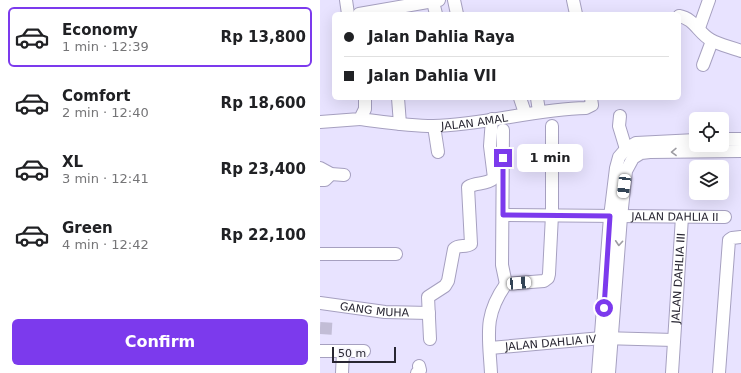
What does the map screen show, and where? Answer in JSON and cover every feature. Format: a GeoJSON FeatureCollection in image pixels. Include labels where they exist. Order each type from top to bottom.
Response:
{"type":"FeatureCollection","features":[{"type":"Feature","properties":{"kind":"street"},"geometry":{"type":"LineString","coordinates":[[346,0],[348,12]]}},
{"type":"Feature","properties":{"kind":"street"},"geometry":{"type":"LineString","coordinates":[[454,0],[457,12]]}},
{"type":"Feature","properties":{"kind":"street"},"geometry":{"type":"LineString","coordinates":[[573,0],[576,12]]}},
{"type":"Feature","properties":{"kind":"street"},"geometry":{"type":"LineString","coordinates":[[699,28],[709,0]]}},
{"type":"Feature","properties":{"kind":"street"},"geometry":{"type":"LineString","coordinates":[[371,12],[436,1],[436,12]]}},
{"type":"Feature","properties":{"kind":"street"},"geometry":{"type":"LineString","coordinates":[[681,17],[688,19],[712,41],[741,51]]}},
{"type":"Feature","properties":{"kind":"street"},"geometry":{"type":"LineString","coordinates":[[703,65],[712,41]]}},
{"type":"Feature","properties":{"kind":"street"},"geometry":{"type":"LineString","coordinates":[[360,119],[365,109],[365,100]]}},
{"type":"Feature","properties":{"kind":"street"},"geometry":{"type":"LineString","coordinates":[[398,100],[400,124]]}},
{"type":"Feature","properties":{"kind":"street"},"geometry":{"type":"LineString","coordinates":[[521,100],[525,113]]}},
{"type":"Feature","properties":{"kind":"street"},"geometry":{"type":"LineString","coordinates":[[538,100],[539,111]]}},
{"type":"Feature","properties":{"kind":"street","name":"JALAN AMAL"},"geometry":{"type":"LineString","coordinates":[[320,122],[354,121],[360,119],[400,124],[434,126],[492,119],[590,103]]}},
{"type":"Feature","properties":{"kind":"street"},"geometry":{"type":"LineString","coordinates":[[620,116],[619,126],[626,149]]}},
{"type":"Feature","properties":{"kind":"street"},"geometry":{"type":"LineString","coordinates":[[430,339],[428,297],[445,286],[448,281],[454,249],[459,246],[467,246],[471,244],[468,187],[473,184],[488,182],[494,178],[490,146],[492,119]]}},
{"type":"Feature","properties":{"kind":"street"},"geometry":{"type":"LineString","coordinates":[[434,126],[438,152]]}},
{"type":"Feature","properties":{"kind":"street"},"geometry":{"type":"LineString","coordinates":[[506,284],[544,281],[548,278],[552,215],[552,126]]}},
{"type":"Feature","properties":{"kind":"street"},"geometry":{"type":"LineString","coordinates":[[491,373],[489,320],[491,309],[506,284],[502,265],[503,130]]}},
{"type":"Feature","properties":{"kind":"street"},"geometry":{"type":"LineString","coordinates":[[729,139],[741,139]]}},
{"type":"Feature","properties":{"kind":"street"},"geometry":{"type":"LineString","coordinates":[[609,373],[607,339],[615,217],[616,168],[619,157],[626,149],[636,143],[648,141],[689,140]]}},
{"type":"Feature","properties":{"kind":"street"},"geometry":{"type":"LineString","coordinates":[[615,217],[629,162],[641,153],[741,151]]}},
{"type":"Feature","properties":{"kind":"street"},"geometry":{"type":"LineString","coordinates":[[320,168],[331,174],[344,175]]}},
{"type":"Feature","properties":{"kind":"street"},"geometry":{"type":"LineString","coordinates":[[320,180],[325,180],[331,174]]}},
{"type":"Feature","properties":{"kind":"street","name":"JALAN DAHLIA II"},"geometry":{"type":"LineString","coordinates":[[503,215],[725,217]]}},
{"type":"Feature","properties":{"kind":"street","name":"JALAN DAHLIA III"},"geometry":{"type":"LineString","coordinates":[[672,373],[682,217]]}},
{"type":"Feature","properties":{"kind":"street"},"geometry":{"type":"LineString","coordinates":[[719,373],[729,240],[732,238],[741,237]]}},
{"type":"Feature","properties":{"kind":"street"},"geometry":{"type":"LineString","coordinates":[[320,254],[396,254]]}},
{"type":"Feature","properties":{"kind":"street","name":"GANG MUHA"},"geometry":{"type":"LineString","coordinates":[[320,303],[385,312],[429,313]]}},
{"type":"Feature","properties":{"kind":"street"},"geometry":{"type":"LineString","coordinates":[[607,339],[674,340]]}},
{"type":"Feature","properties":{"kind":"street"},"geometry":{"type":"LineString","coordinates":[[598,373],[607,339]]}},
{"type":"Feature","properties":{"kind":"street","name":"JALAN DAHLIA IV"},"geometry":{"type":"LineString","coordinates":[[490,348],[607,339]]}},
{"type":"Feature","properties":{"kind":"street"},"geometry":{"type":"LineString","coordinates":[[320,351],[364,351]]}},
{"type":"Feature","properties":{"kind":"street"},"geometry":{"type":"LineString","coordinates":[[342,373],[343,352]]}},
{"type":"Feature","properties":{"kind":"tunnel"},"geometry":{"type":"LineString","coordinates":[[320,328],[336,329]]}},
{"type":"Feature","properties":{"kind":"route"},"geometry":{"type":"LineString","coordinates":[[503,158],[503,215],[610,216],[604,308]]}}]}
